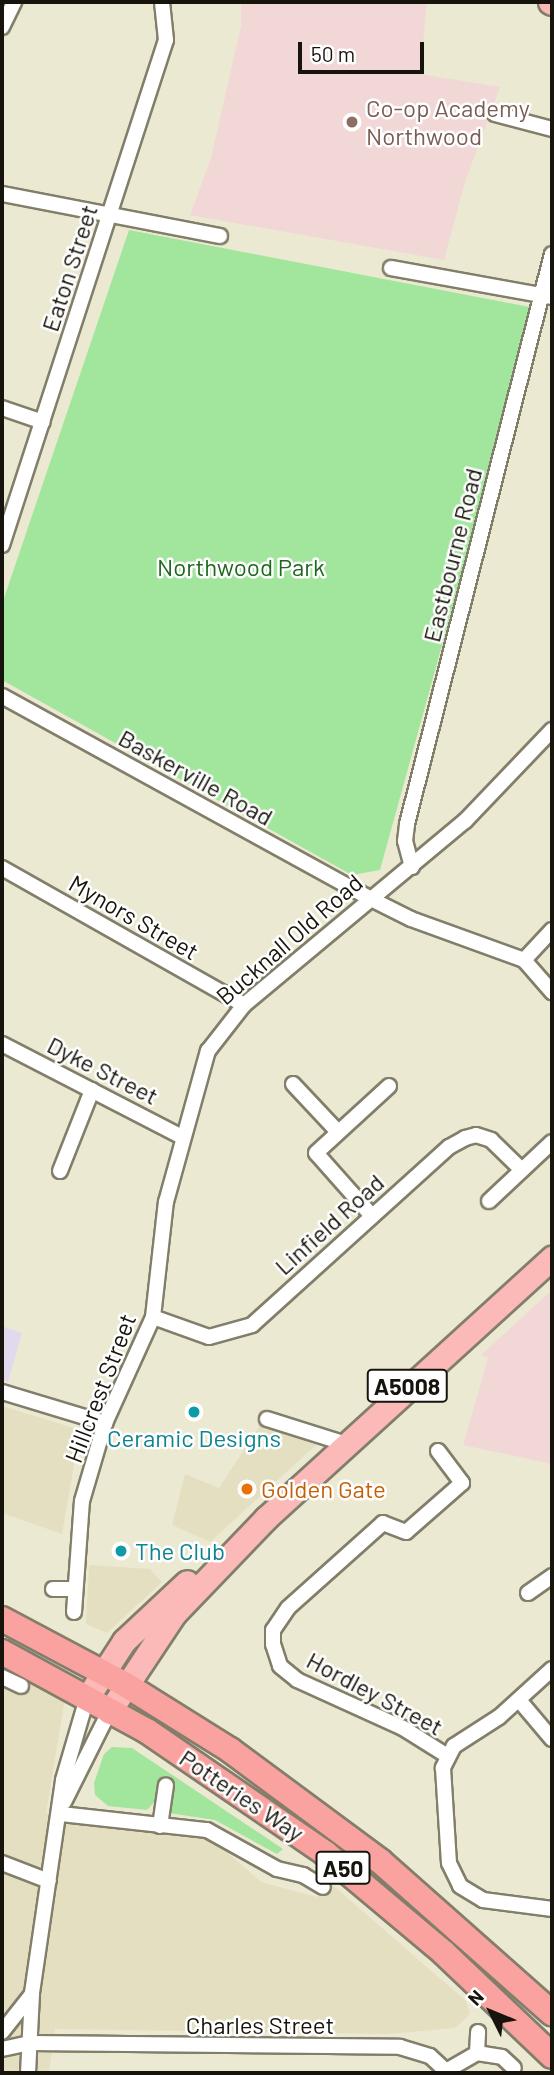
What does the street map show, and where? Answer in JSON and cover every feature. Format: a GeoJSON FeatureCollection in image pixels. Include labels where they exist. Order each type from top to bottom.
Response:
{"type":"FeatureCollection","features":[{"type":"Feature","properties":{"kind":"highway","name":"Potteries Way"},"geometry":{"type":"LineString","coordinates":[[2,1619],[126,1685],[230,1750],[342,1832],[465,1932],[552,2013]]}},
{"type":"Feature","properties":{"kind":"highway","name":"Potteries Way"},"geometry":{"type":"LineString","coordinates":[[2,1652],[87,1698],[212,1773],[325,1853],[444,1953],[552,2056]]}},
{"type":"Feature","properties":{"kind":"main road","name":"A5008"},"geometry":{"type":"LineString","coordinates":[[110,1712],[174,1614],[266,1518],[343,1443],[552,1258]]}},
{"type":"Feature","properties":{"kind":"main road","name":"A5008"},"geometry":{"type":"LineString","coordinates":[[87,1698],[101,1671],[150,1612],[266,1518]]}},
{"type":"Feature","properties":{"kind":"street"},"geometry":{"type":"LineString","coordinates":[[3,19],[14,2]]}},
{"type":"Feature","properties":{"kind":"street","name":"Eaton Street"},"geometry":{"type":"LineString","coordinates":[[2,545],[166,40],[162,2]]}},
{"type":"Feature","properties":{"kind":"street"},"geometry":{"type":"LineString","coordinates":[[495,114],[552,129]]}},
{"type":"Feature","properties":{"kind":"street"},"geometry":{"type":"LineString","coordinates":[[2,194],[220,236]]}},
{"type":"Feature","properties":{"kind":"street","name":"Eastbourne Road"},"geometry":{"type":"LineString","coordinates":[[412,867],[405,841],[407,824],[547,296],[552,254]]}},
{"type":"Feature","properties":{"kind":"street"},"geometry":{"type":"LineString","coordinates":[[391,268],[547,296]]}},
{"type":"Feature","properties":{"kind":"street"},"geometry":{"type":"LineString","coordinates":[[2,408],[43,422]]}},
{"type":"Feature","properties":{"kind":"street","name":"Baskerville Road"},"geometry":{"type":"LineString","coordinates":[[2,696],[369,898],[411,919],[524,960]]}},
{"type":"Feature","properties":{"kind":"street","name":"Bucknall Old Road"},"geometry":{"type":"LineString","coordinates":[[158,1286],[166,1202],[208,1051],[244,1005],[369,898],[412,867],[465,821],[552,730]]}},
{"type":"Feature","properties":{"kind":"street","name":"Mynors Street"},"geometry":{"type":"LineString","coordinates":[[2,868],[244,1005]]}},
{"type":"Feature","properties":{"kind":"street"},"geometry":{"type":"LineString","coordinates":[[552,930],[524,960],[552,992]]}},
{"type":"Feature","properties":{"kind":"street","name":"Dyke Street"},"geometry":{"type":"LineString","coordinates":[[2,1044],[182,1137]]}},
{"type":"Feature","properties":{"kind":"street"},"geometry":{"type":"LineString","coordinates":[[293,1084],[338,1132]]}},
{"type":"Feature","properties":{"kind":"street"},"geometry":{"type":"LineString","coordinates":[[372,1216],[316,1153],[389,1086]]}},
{"type":"Feature","properties":{"kind":"street"},"geometry":{"type":"LineString","coordinates":[[60,1171],[92,1090]]}},
{"type":"Feature","properties":{"kind":"street","name":"Linfield Road"},"geometry":{"type":"LineString","coordinates":[[152,1317],[209,1337],[252,1325],[449,1147],[466,1138],[476,1135],[491,1140],[522,1170]]}},
{"type":"Feature","properties":{"kind":"street"},"geometry":{"type":"LineString","coordinates":[[489,1201],[552,1142]]}},
{"type":"Feature","properties":{"kind":"street","name":"Hillcrest Street"},"geometry":{"type":"LineString","coordinates":[[74,1612],[82,1501],[105,1423],[152,1317],[158,1286]]}},
{"type":"Feature","properties":{"kind":"street"},"geometry":{"type":"LineString","coordinates":[[2,1392],[105,1423]]}},
{"type":"Feature","properties":{"kind":"street"},"geometry":{"type":"LineString","coordinates":[[267,1419],[343,1443]]}},
{"type":"Feature","properties":{"kind":"street","name":"Hordley Street"},"geometry":{"type":"LineString","coordinates":[[438,1451],[462,1483],[406,1532],[383,1523],[288,1608],[273,1630],[273,1644],[280,1666],[297,1680],[403,1728],[446,1755]]}},
{"type":"Feature","properties":{"kind":"street"},"geometry":{"type":"LineString","coordinates":[[528,1593],[552,1576]]}},
{"type":"Feature","properties":{"kind":"street"},"geometry":{"type":"LineString","coordinates":[[53,1589],[75,1589]]}},
{"type":"Feature","properties":{"kind":"street"},"geometry":{"type":"LineString","coordinates":[[552,1669],[519,1700],[446,1755],[449,1863],[460,1886],[474,1897],[552,1909]]}},
{"type":"Feature","properties":{"kind":"street"},"geometry":{"type":"LineString","coordinates":[[2,1677],[21,1686]]}},
{"type":"Feature","properties":{"kind":"street"},"geometry":{"type":"LineString","coordinates":[[28,2073],[32,1993],[69,1751],[87,1698]]}},
{"type":"Feature","properties":{"kind":"street"},"geometry":{"type":"LineString","coordinates":[[519,1700],[552,1739]]}},
{"type":"Feature","properties":{"kind":"street"},"geometry":{"type":"LineString","coordinates":[[62,1810],[110,1712]]}},
{"type":"Feature","properties":{"kind":"street"},"geometry":{"type":"LineString","coordinates":[[160,1826],[166,1784]]}},
{"type":"Feature","properties":{"kind":"street"},"geometry":{"type":"LineString","coordinates":[[62,1810],[160,1826],[206,1830],[277,1869],[303,1875],[323,1887]]}},
{"type":"Feature","properties":{"kind":"street"},"geometry":{"type":"LineString","coordinates":[[2,1863],[49,1881]]}},
{"type":"Feature","properties":{"kind":"street"},"geometry":{"type":"LineString","coordinates":[[2,2032],[32,1993]]}},
{"type":"Feature","properties":{"kind":"street"},"geometry":{"type":"LineString","coordinates":[[478,2032],[477,2053],[502,2057],[514,2068]]}},
{"type":"Feature","properties":{"kind":"street","name":"Charles Street"},"geometry":{"type":"LineString","coordinates":[[2,2049],[30,2043],[400,2047],[430,2056],[447,2072],[477,2053]]}},
{"type":"Feature","properties":{"kind":"shaded area","name":"Co-op Academy Northwood"},"geometry":{"type":"Polygon","coordinates":[[[241,2],[427,2],[420,74],[500,87],[465,182],[444,260],[190,215],[211,158],[241,26],[241,2]]]}},
{"type":"Feature","properties":{"kind":"shaded area"},"geometry":{"type":"Polygon","coordinates":[[[552,1290],[552,1464],[463,1445],[488,1358],[481,1355],[552,1290]]]}},
{"type":"Feature","properties":{"kind":"shaded area"},"geometry":{"type":"Polygon","coordinates":[[[2,1326],[22,1333],[8,1382],[2,1380],[2,1326]]]}},
{"type":"Feature","properties":{"kind":"shaded area"},"geometry":{"type":"Polygon","coordinates":[[[2,1406],[80,1430],[62,1534],[2,1513],[2,1406]]]}},
{"type":"Feature","properties":{"kind":"shaded area"},"geometry":{"type":"Polygon","coordinates":[[[260,1425],[316,1445],[210,1542],[172,1525],[185,1474],[219,1488],[260,1425]]]}},
{"type":"Feature","properties":{"kind":"shaded area"},"geometry":{"type":"Polygon","coordinates":[[[89,1565],[150,1569],[162,1582],[107,1633],[86,1624],[89,1565]]]}},
{"type":"Feature","properties":{"kind":"shaded area"},"geometry":{"type":"Polygon","coordinates":[[[2,1664],[65,1698],[46,1813],[211,1838],[261,1882],[317,1897],[328,1881],[466,2001],[470,2014],[455,2028],[388,2034],[55,2029],[49,2073],[2,2073],[2,1664]]]}},
{"type":"Feature","properties":{"kind":"green space","name":"Northwood Park"},"geometry":{"type":"Polygon","coordinates":[[[129,230],[535,308],[380,870],[352,875],[2,680],[2,604],[129,230]]]}},
{"type":"Feature","properties":{"kind":"green space"},"geometry":{"type":"Polygon","coordinates":[[[112,1747],[132,1748],[283,1849],[277,1854],[215,1820],[169,1813],[171,1782],[161,1779],[156,1800],[147,1810],[108,1806],[95,1795],[94,1783],[104,1754],[112,1747]]]}},
{"type":"Feature","properties":{"kind":"place","name":"Co-op Academy Northwood"},"geometry":{"type":"Point","coordinates":[352,122]}},
{"type":"Feature","properties":{"kind":"place","name":"Ceramic Designs"},"geometry":{"type":"Point","coordinates":[194,1412]}},
{"type":"Feature","properties":{"kind":"place","name":"Golden Gate"},"geometry":{"type":"Point","coordinates":[247,1489]}},
{"type":"Feature","properties":{"kind":"place","name":"The Club"},"geometry":{"type":"Point","coordinates":[121,1551]}}]}
